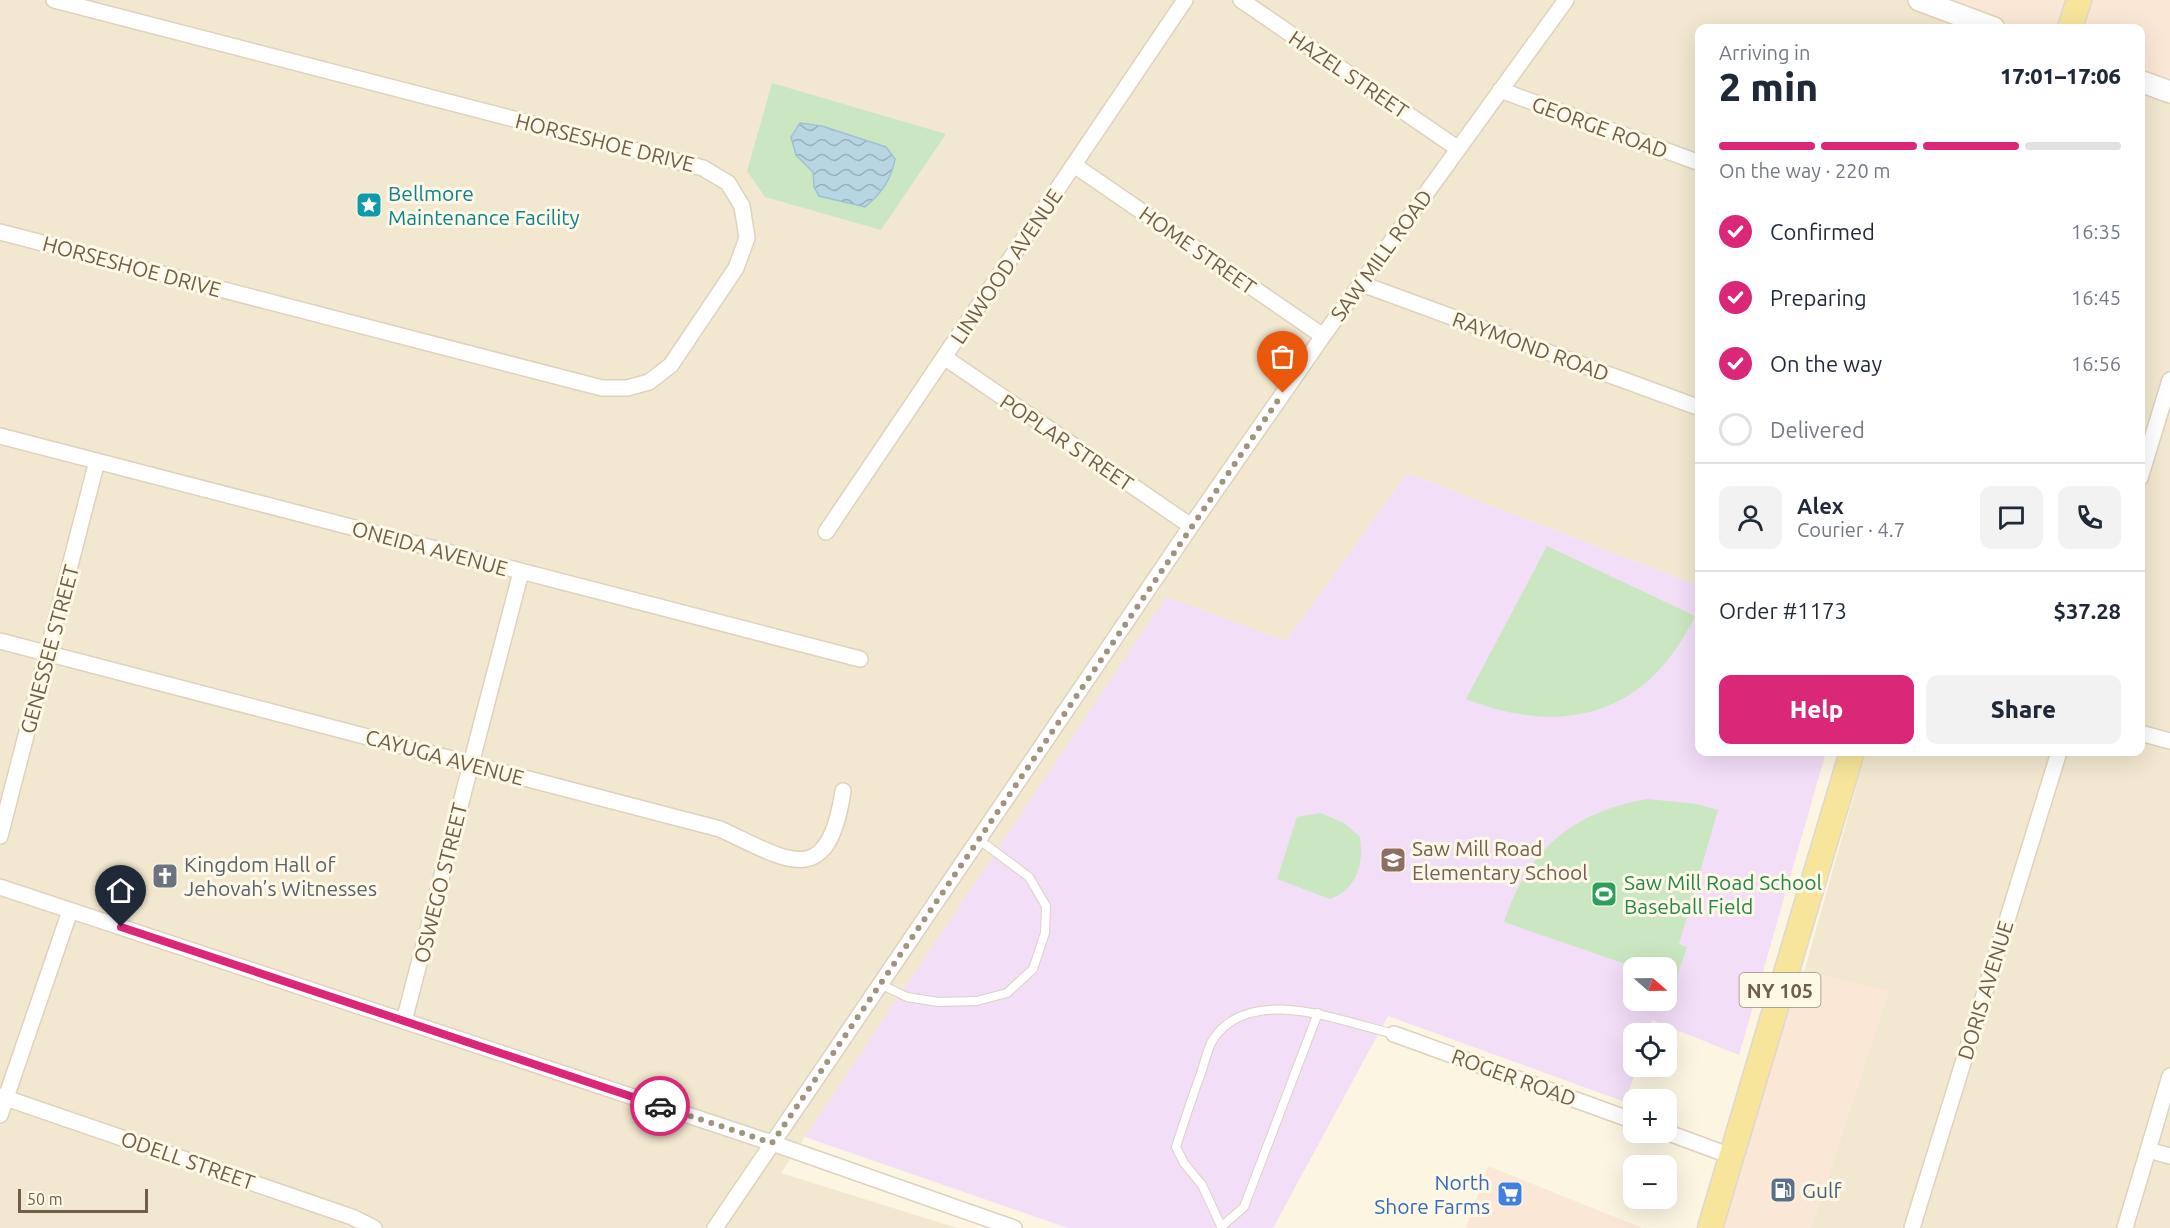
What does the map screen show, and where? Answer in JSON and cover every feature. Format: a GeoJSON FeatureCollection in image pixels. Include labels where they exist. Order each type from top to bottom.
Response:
{"type":"FeatureCollection","features":[{"type":"Feature","properties":{"kind":"main road"},"geometry":{"type":"LineString","coordinates":[[1919,0],[1944,4],[1986,24]]}},
{"type":"Feature","properties":{"kind":"main road"},"geometry":{"type":"LineString","coordinates":[[2071,24],[2079,0]]}},
{"type":"Feature","properties":{"kind":"main road"},"geometry":{"type":"LineString","coordinates":[[2145,85],[2170,92]]}},
{"type":"Feature","properties":{"kind":"main road","name":"NY 105"},"geometry":{"type":"LineString","coordinates":[[1710,1228],[1851,756]]}},
{"type":"Feature","properties":{"kind":"street","name":"HORSESHOE DRIVE"},"geometry":{"type":"LineString","coordinates":[[0,232],[602,388],[627,388],[649,382],[670,365],[736,268],[747,238],[742,206],[728,183],[703,168],[54,0]]}},
{"type":"Feature","properties":{"kind":"street","name":"LINWOOD AVENUE"},"geometry":{"type":"LineString","coordinates":[[826,532],[1185,0]]}},
{"type":"Feature","properties":{"kind":"street","name":"HAZEL STREET"},"geometry":{"type":"LineString","coordinates":[[1241,0],[1457,148]]}},
{"type":"Feature","properties":{"kind":"street","name":"SAW MILL ROAD"},"geometry":{"type":"LineString","coordinates":[[715,1228],[1191,526],[1457,148],[1566,0]]}},
{"type":"Feature","properties":{"kind":"street","name":"GEORGE ROAD"},"geometry":{"type":"LineString","coordinates":[[1500,90],[1695,161]]}},
{"type":"Feature","properties":{"kind":"street","name":"HOME STREET"},"geometry":{"type":"LineString","coordinates":[[1074,165],[1323,336]]}},
{"type":"Feature","properties":{"kind":"street","name":"RAYMOND ROAD"},"geometry":{"type":"LineString","coordinates":[[1362,284],[1695,406]]}},
{"type":"Feature","properties":{"kind":"street","name":"POPLAR STREET"},"geometry":{"type":"LineString","coordinates":[[944,357],[1191,526]]}},
{"type":"Feature","properties":{"kind":"street"},"geometry":{"type":"LineString","coordinates":[[2145,462],[2170,380]]}},
{"type":"Feature","properties":{"kind":"street","name":"ONEIDA AVENUE"},"geometry":{"type":"LineString","coordinates":[[0,435],[860,659]]}},
{"type":"Feature","properties":{"kind":"street","name":"GENESSEE STREET"},"geometry":{"type":"LineString","coordinates":[[0,836],[97,461]]}},
{"type":"Feature","properties":{"kind":"street","name":"OSWEGO STREET"},"geometry":{"type":"LineString","coordinates":[[404,1021],[522,572]]}},
{"type":"Feature","properties":{"kind":"street","name":"CAYUGA AVENUE"},"geometry":{"type":"LineString","coordinates":[[0,641],[720,829],[786,860],[808,860],[823,850],[838,823],[843,791]]}},
{"type":"Feature","properties":{"kind":"street"},"geometry":{"type":"LineString","coordinates":[[2145,734],[2170,741]]}},
{"type":"Feature","properties":{"kind":"street","name":"DORIS AVENUE"},"geometry":{"type":"LineString","coordinates":[[1912,1228],[2058,756]]}},
{"type":"Feature","properties":{"kind":"street"},"geometry":{"type":"LineString","coordinates":[[0,887],[772,1143],[1014,1228]]}},
{"type":"Feature","properties":{"kind":"street"},"geometry":{"type":"LineString","coordinates":[[0,1115],[3,1097],[70,910]]}},
{"type":"Feature","properties":{"kind":"street","name":"ROGER ROAD"},"geometry":{"type":"LineString","coordinates":[[1394,1034],[1623,1117]]}},
{"type":"Feature","properties":{"kind":"street"},"geometry":{"type":"LineString","coordinates":[[2125,1228],[2170,1076]]}},
{"type":"Feature","properties":{"kind":"street","name":"ODELL STREET"},"geometry":{"type":"LineString","coordinates":[[3,1097],[352,1217],[374,1228]]}},
{"type":"Feature","properties":{"kind":"street"},"geometry":{"type":"LineString","coordinates":[[1677,1136],[1731,1156]]}},
{"type":"Feature","properties":{"kind":"street"},"geometry":{"type":"LineString","coordinates":[[2148,1150],[2170,1156]]}},
{"type":"Feature","properties":{"kind":"lane"},"geometry":{"type":"LineString","coordinates":[[880,984],[907,997],[938,1002],[977,1001],[1007,993],[1033,969],[1045,933],[1046,906],[1029,877],[978,839]]}},
{"type":"Feature","properties":{"kind":"lane"},"geometry":{"type":"LineString","coordinates":[[1318,1013],[1244,1207],[1221,1228],[1202,1185],[1176,1147],[1211,1043],[1226,1024],[1244,1015],[1288,1010],[1318,1013],[1394,1034]]}},
{"type":"Feature","properties":{"kind":"shaded area"},"geometry":{"type":"Polygon","coordinates":[[[0,0],[1937,0],[1985,24],[1695,24],[1695,584],[1407,473],[1286,641],[1166,598],[781,1173],[957,1228],[0,1228],[0,0]]]}},
{"type":"Feature","properties":{"kind":"shaded area"},"geometry":{"type":"Polygon","coordinates":[[[1937,0],[2170,0],[2170,95],[2145,86],[2145,24],[1984,24],[1937,0]]]}},
{"type":"Feature","properties":{"kind":"shaded area"},"geometry":{"type":"Polygon","coordinates":[[[2145,86],[2170,95],[2170,1228],[1732,1228],[1865,756],[2145,756],[2145,86]]]}},
{"type":"Feature","properties":{"kind":"shaded area","name":"Saw Mill Road Elementary School"},"geometry":{"type":"Polygon","coordinates":[[[1407,473],[1695,584],[1695,756],[1825,756],[1739,1055],[1677,1030],[1677,1023],[1659,1023],[1652,1020],[1651,1023],[1623,1023],[1623,1077],[1634,1077],[1629,1089],[1623,1089],[1623,1101],[1388,1016],[1273,1228],[1068,1228],[805,1137],[1166,597],[1286,641],[1407,473]]]}},
{"type":"Feature","properties":{"kind":"shaded area"},"geometry":{"type":"Polygon","coordinates":[[[1794,968],[1889,991],[1812,1228],[1717,1228],[1794,968]]]}},
{"type":"Feature","properties":{"kind":"shaded area","name":"North Shore Farms"},"geometry":{"type":"Polygon","coordinates":[[[1488,1166],[1642,1228],[1466,1228],[1488,1166]]]}},
{"type":"Feature","properties":{"kind":"green space"},"geometry":{"type":"Polygon","coordinates":[[[772,83],[946,134],[881,230],[765,197],[747,171],[772,83]]]}},
{"type":"Feature","properties":{"kind":"green space"},"geometry":{"type":"Polygon","coordinates":[[[1547,546],[1695,616],[1676,649],[1653,676],[1628,696],[1600,709],[1570,716],[1537,716],[1502,711],[1466,699],[1547,546]]]}},
{"type":"Feature","properties":{"kind":"green space","name":"Saw Mill Road School Baseball Field"},"geometry":{"type":"Polygon","coordinates":[[[1647,799],[1697,804],[1718,810],[1679,944],[1687,947],[1677,976],[1677,957],[1623,957],[1623,963],[1504,922],[1526,874],[1556,838],[1575,825],[1621,805],[1647,799]]]}},
{"type":"Feature","properties":{"kind":"green space"},"geometry":{"type":"Polygon","coordinates":[[[1321,813],[1344,823],[1360,837],[1361,857],[1357,874],[1347,889],[1330,899],[1277,879],[1297,817],[1321,813]]]}},
{"type":"Feature","properties":{"kind":"water"},"geometry":{"type":"Polygon","coordinates":[[[800,123],[822,126],[886,147],[895,159],[891,173],[880,192],[865,207],[819,196],[814,187],[813,172],[796,155],[791,137],[800,123]]]}},
{"type":"Feature","properties":{"kind":"way so far"},"geometry":{"type":"LineString","coordinates":[[660,1106],[772,1143],[1283,393]]}},
{"type":"Feature","properties":{"kind":"place","name":"Bellmore Maintenance Facility"},"geometry":{"type":"Point","coordinates":[369,205]}},
{"type":"Feature","properties":{"kind":"place","name":"Saw Mill Road Elementary School"},"geometry":{"type":"Point","coordinates":[1393,860]}},
{"type":"Feature","properties":{"kind":"place","name":"Kingdom Hall of Jehovah’s Witnesses"},"geometry":{"type":"Point","coordinates":[165,876]}},
{"type":"Feature","properties":{"kind":"place","name":"Saw Mill Road School Baseball Field"},"geometry":{"type":"Point","coordinates":[1604,894]}},
{"type":"Feature","properties":{"kind":"place","name":"Gulf"},"geometry":{"type":"Point","coordinates":[1783,1190]}},
{"type":"Feature","properties":{"kind":"place","name":"North Shore Farms"},"geometry":{"type":"Point","coordinates":[1510,1194]}},
{"type":"Feature","properties":{"kind":"route"},"geometry":{"type":"LineString","coordinates":[[121,927],[660,1106]]}}]}
